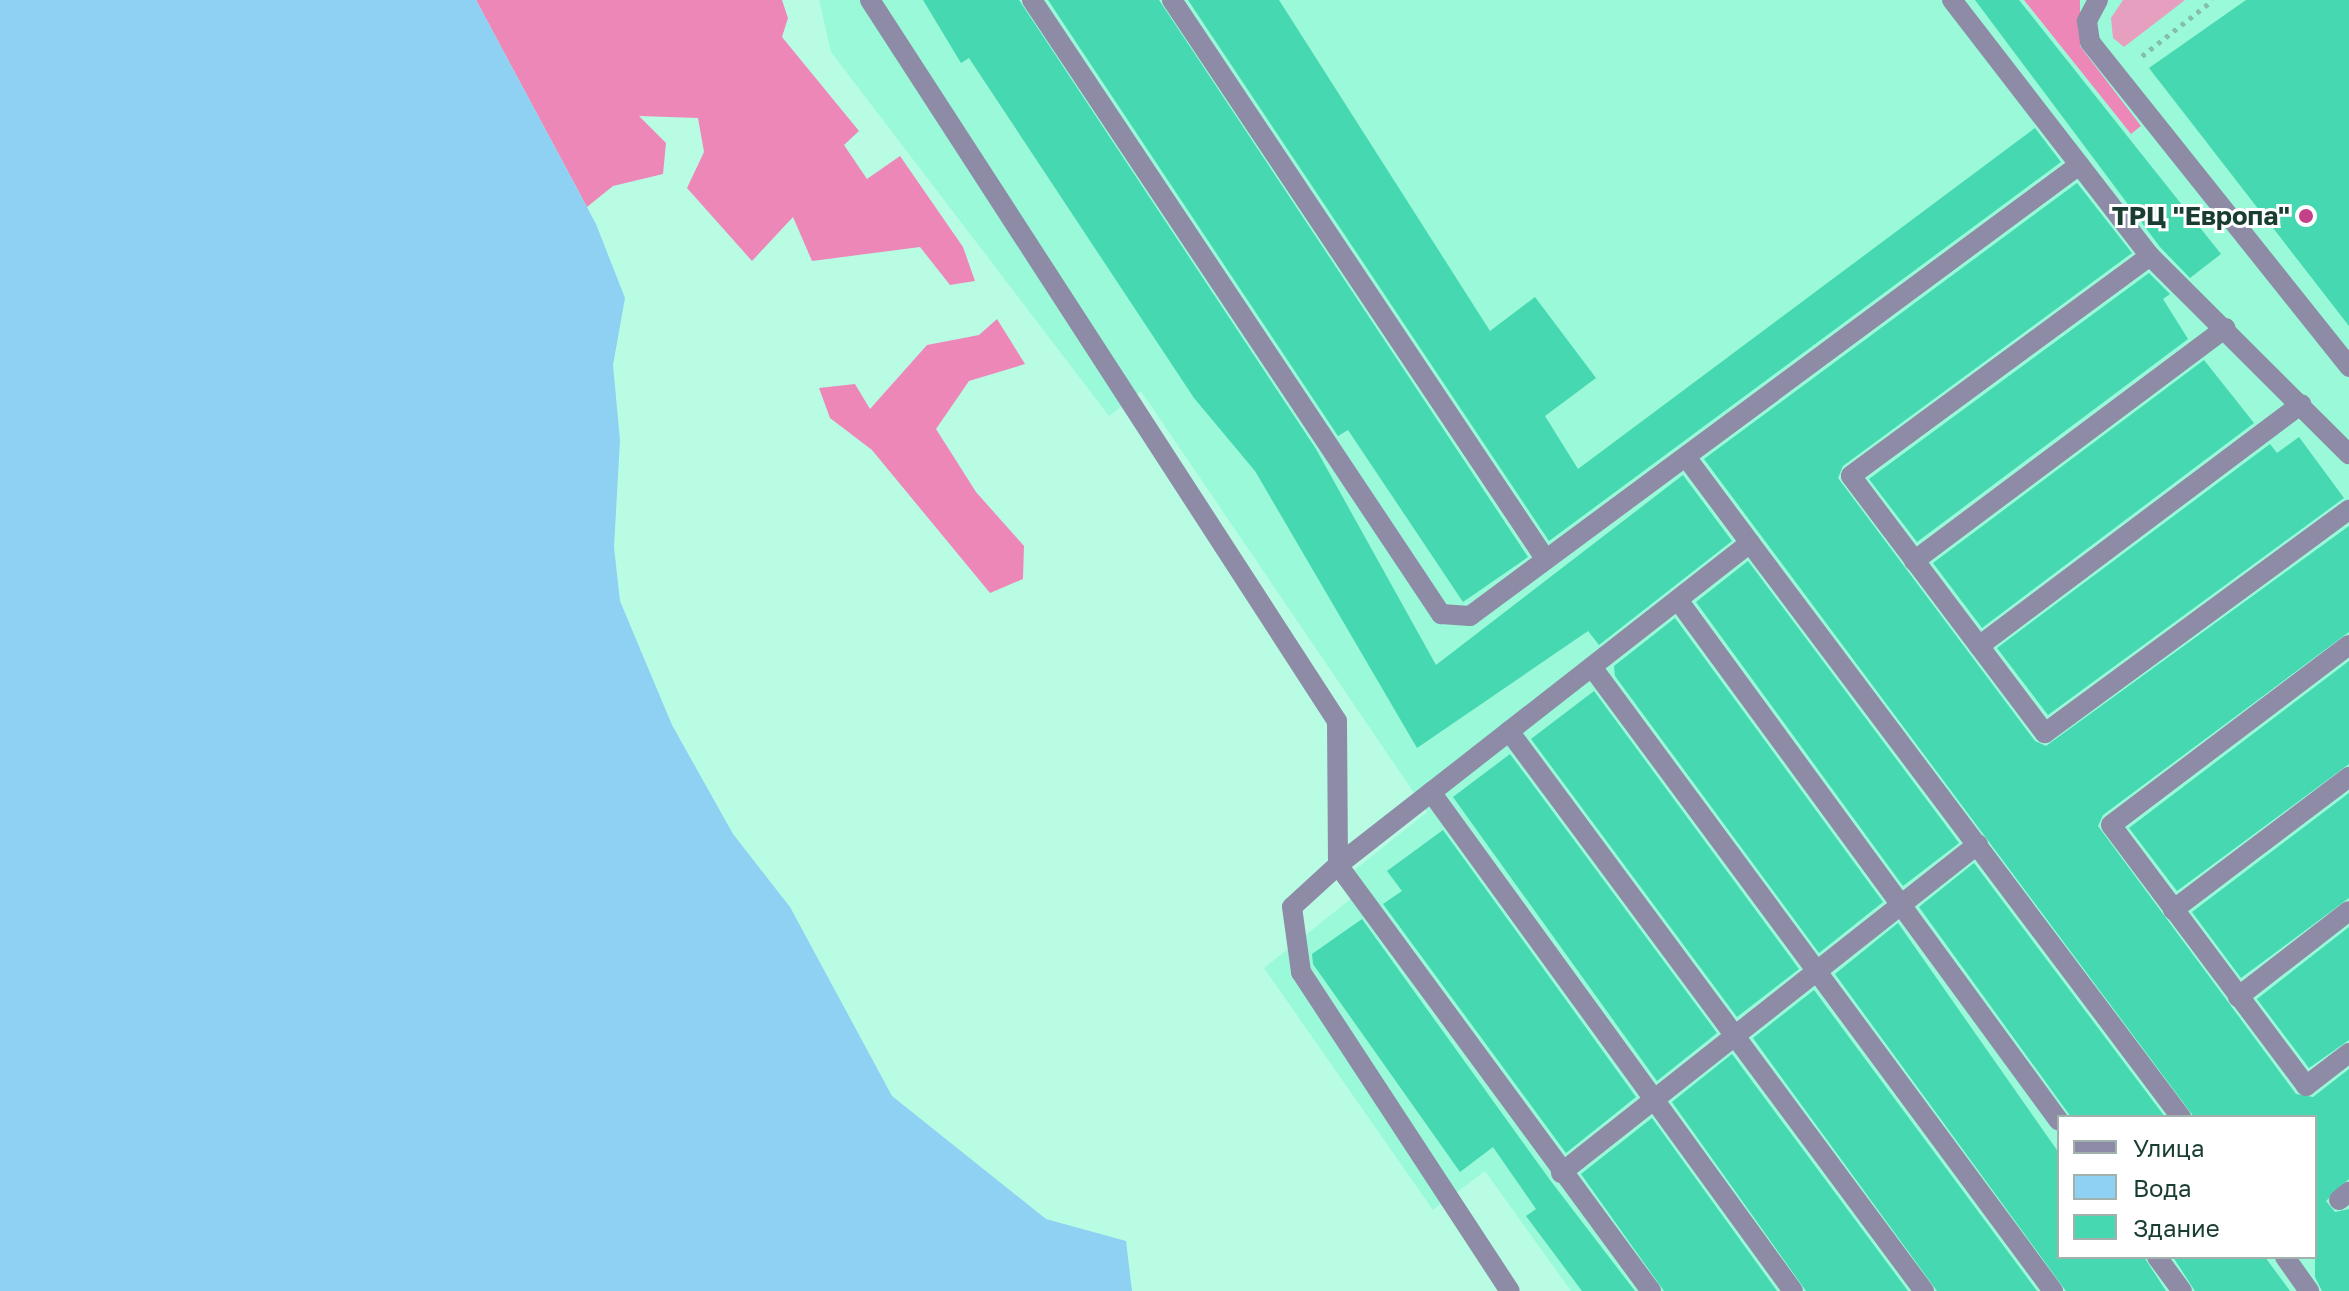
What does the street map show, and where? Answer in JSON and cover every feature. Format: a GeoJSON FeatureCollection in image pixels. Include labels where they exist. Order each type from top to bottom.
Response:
{"type":"FeatureCollection","features":[{"type":"Feature","properties":{"kind":"lane"},"geometry":{"type":"LineString","coordinates":[[870,0],[1337,721],[1338,865],[1561,1173],[1651,1291]]}},
{"type":"Feature","properties":{"kind":"lane"},"geometry":{"type":"LineString","coordinates":[[1032,0],[1441,614],[1470,616],[2079,165]]}},
{"type":"Feature","properties":{"kind":"lane"},"geometry":{"type":"LineString","coordinates":[[1172,0],[1546,560]]}},
{"type":"Feature","properties":{"kind":"lane"},"geometry":{"type":"LineString","coordinates":[[1952,0],[2150,256],[2349,454]]}},
{"type":"Feature","properties":{"kind":"lane"},"geometry":{"type":"LineString","coordinates":[[2098,0],[2087,21],[2090,42],[2349,367]]}},
{"type":"Feature","properties":{"kind":"lane"},"geometry":{"type":"LineString","coordinates":[[2150,256],[1851,476],[2045,733],[2349,510]]}},
{"type":"Feature","properties":{"kind":"lane"},"geometry":{"type":"LineString","coordinates":[[1914,561],[2225,328]]}},
{"type":"Feature","properties":{"kind":"lane"},"geometry":{"type":"LineString","coordinates":[[1979,646],[2301,404]]}},
{"type":"Feature","properties":{"kind":"lane"},"geometry":{"type":"LineString","coordinates":[[1686,457],[2180,1115]]}},
{"type":"Feature","properties":{"kind":"lane"},"geometry":{"type":"LineString","coordinates":[[1510,1291],[1301,972],[1292,907],[1338,865],[1750,543]]}},
{"type":"Feature","properties":{"kind":"lane"},"geometry":{"type":"LineString","coordinates":[[1678,600],[2057,1118]]}},
{"type":"Feature","properties":{"kind":"lane"},"geometry":{"type":"LineString","coordinates":[[2349,645],[2111,825],[2306,1086],[2349,1053]]}},
{"type":"Feature","properties":{"kind":"lane"},"geometry":{"type":"LineString","coordinates":[[1592,667],[2053,1291]]}},
{"type":"Feature","properties":{"kind":"lane"},"geometry":{"type":"LineString","coordinates":[[1509,731],[1924,1291]]}},
{"type":"Feature","properties":{"kind":"lane"},"geometry":{"type":"LineString","coordinates":[[2173,910],[2349,777]]}},
{"type":"Feature","properties":{"kind":"lane"},"geometry":{"type":"LineString","coordinates":[[1431,792],[1793,1291]]}},
{"type":"Feature","properties":{"kind":"lane"},"geometry":{"type":"LineString","coordinates":[[1561,1173],[1978,844]]}},
{"type":"Feature","properties":{"kind":"lane"},"geometry":{"type":"LineString","coordinates":[[2238,997],[2349,911]]}},
{"type":"Feature","properties":{"kind":"lane"},"geometry":{"type":"LineString","coordinates":[[2158,1259],[2182,1291]]}},
{"type":"Feature","properties":{"kind":"lane"},"geometry":{"type":"LineString","coordinates":[[2286,1259],[2309,1291]]}},
{"type":"Feature","properties":{"kind":"path"},"geometry":{"type":"LineString","coordinates":[[2142,56],[2213,0]]}},
{"type":"Feature","properties":{"kind":"shaded area"},"geometry":{"type":"Polygon","coordinates":[[[476,0],[782,0],[788,18],[782,37],[859,131],[844,145],[867,179],[900,156],[963,247],[975,281],[950,285],[920,247],[812,261],[793,217],[752,261],[687,188],[704,152],[698,118],[639,116],[666,143],[663,174],[613,186],[587,207],[476,0]]]}},
{"type":"Feature","properties":{"kind":"shaded area"},"geometry":{"type":"Polygon","coordinates":[[[819,0],[2024,0],[2131,134],[2141,127],[2080,46],[2080,0],[2349,0],[2349,1291],[1571,1291],[1485,1171],[1433,1210],[1264,968],[1352,898],[1341,881],[1427,812],[1141,391],[1109,416],[831,52],[819,0]]]}},
{"type":"Feature","properties":{"kind":"shaded area"},"geometry":{"type":"Polygon","coordinates":[[[2024,0],[2080,0],[2080,46],[2141,126],[2131,134],[2024,0]]]}},
{"type":"Feature","properties":{"kind":"shaded area"},"geometry":{"type":"Polygon","coordinates":[[[2123,0],[2185,0],[2124,47],[2113,38],[2111,18],[2123,0]]]}},
{"type":"Feature","properties":{"kind":"shaded area"},"geometry":{"type":"Polygon","coordinates":[[[997,319],[1025,364],[969,381],[936,429],[976,492],[1024,546],[1023,579],[990,593],[872,450],[830,418],[819,388],[855,384],[870,409],[927,345],[979,335],[997,319]]]}},
{"type":"Feature","properties":{"kind":"water"},"geometry":{"type":"Polygon","coordinates":[[[0,0],[476,0],[596,224],[625,298],[613,365],[620,440],[614,547],[620,601],[672,725],[733,834],[790,907],[892,1096],[1046,1219],[1126,1241],[1132,1291],[0,1291],[0,0]]]}},
{"type":"Feature","properties":{"kind":"building"},"geometry":{"type":"Polygon","coordinates":[[[923,0],[1019,0],[1316,449],[1436,665],[1683,475],[1732,541],[1599,645],[1588,631],[1417,748],[1255,471],[1194,398],[969,58],[961,63],[923,0]]]}},
{"type":"Feature","properties":{"kind":"building"},"geometry":{"type":"Polygon","coordinates":[[[1048,0],[1159,0],[1528,557],[1463,602],[1348,430],[1338,436],[1048,0]]]}},
{"type":"Feature","properties":{"kind":"building"},"geometry":{"type":"Polygon","coordinates":[[[1188,0],[1279,0],[1490,331],[1535,297],[1596,378],[1545,416],[1578,469],[2035,128],[2061,162],[1549,541],[1188,0]]]}},
{"type":"Feature","properties":{"kind":"building"},"geometry":{"type":"Polygon","coordinates":[[[1975,0],[2019,0],[2221,254],[2190,278],[2160,247],[1975,0]]]}},
{"type":"Feature","properties":{"kind":"building","name":"ТРЦ \"Европа\""},"geometry":{"type":"Polygon","coordinates":[[[2246,0],[2349,0],[2349,326],[2149,68],[2246,0]]]}},
{"type":"Feature","properties":{"kind":"building"},"geometry":{"type":"Polygon","coordinates":[[[2077,183],[2132,253],[1843,466],[1838,478],[2035,741],[2046,746],[2349,526],[2349,632],[2103,815],[2098,826],[2296,1094],[2313,1097],[2349,1069],[2349,1179],[2326,1201],[2335,1212],[2349,1209],[2349,1291],[2322,1291],[2315,1277],[2317,1115],[2193,1115],[1704,459],[2077,183]]]}},
{"type":"Feature","properties":{"kind":"building"},"geometry":{"type":"Polygon","coordinates":[[[2149,273],[2170,294],[2163,299],[2188,339],[1917,542],[1869,479],[2149,273]]]}},
{"type":"Feature","properties":{"kind":"building"},"geometry":{"type":"Polygon","coordinates":[[[2204,360],[2254,423],[1982,628],[1933,563],[2204,360]]]}},
{"type":"Feature","properties":{"kind":"building"},"geometry":{"type":"Polygon","coordinates":[[[2299,437],[2344,498],[2048,715],[1997,648],[2270,444],[2277,453],[2299,437]]]}},
{"type":"Feature","properties":{"kind":"building"},"geometry":{"type":"Polygon","coordinates":[[[1748,561],[1959,843],[1903,886],[1696,602],[1748,561]]]}},
{"type":"Feature","properties":{"kind":"building"},"geometry":{"type":"Polygon","coordinates":[[[1675,618],[1883,902],[1819,953],[1615,676],[1614,666],[1675,618]]]}},
{"type":"Feature","properties":{"kind":"building"},"geometry":{"type":"Polygon","coordinates":[[[2349,661],[2349,764],[2177,891],[2129,828],[2349,661]]]}},
{"type":"Feature","properties":{"kind":"building"},"geometry":{"type":"Polygon","coordinates":[[[1594,691],[1799,969],[1737,1017],[1531,739],[1594,691]]]}},
{"type":"Feature","properties":{"kind":"building"},"geometry":{"type":"Polygon","coordinates":[[[1510,754],[1717,1033],[1657,1081],[1453,797],[1510,754]]]}},
{"type":"Feature","properties":{"kind":"building"},"geometry":{"type":"Polygon","coordinates":[[[2349,793],[2349,898],[2241,978],[2192,912],[2349,793]]]}},
{"type":"Feature","properties":{"kind":"building"},"geometry":{"type":"Polygon","coordinates":[[[1443,830],[1636,1097],[1566,1153],[1383,904],[1402,891],[1387,871],[1443,830]]]}},
{"type":"Feature","properties":{"kind":"building"},"geometry":{"type":"Polygon","coordinates":[[[1974,863],[2163,1115],[2070,1115],[1919,907],[1974,863]]]}},
{"type":"Feature","properties":{"kind":"building"},"geometry":{"type":"Polygon","coordinates":[[[1362,919],[1550,1180],[1635,1291],[1582,1291],[1526,1216],[1536,1209],[1493,1147],[1460,1172],[1313,964],[1312,954],[1362,919]]]}},
{"type":"Feature","properties":{"kind":"building"},"geometry":{"type":"Polygon","coordinates":[[[1898,923],[2057,1150],[2057,1259],[2145,1259],[2166,1291],[2066,1291],[1835,974],[1898,923]]]}},
{"type":"Feature","properties":{"kind":"building"},"geometry":{"type":"Polygon","coordinates":[[[2349,927],[2349,1040],[2309,1068],[2257,999],[2349,927]]]}},
{"type":"Feature","properties":{"kind":"building"},"geometry":{"type":"Polygon","coordinates":[[[1814,990],[2037,1291],[1937,1291],[1753,1038],[1814,990]]]}},
{"type":"Feature","properties":{"kind":"building"},"geometry":{"type":"Polygon","coordinates":[[[1732,1054],[1908,1291],[1806,1291],[1672,1102],[1732,1054]]]}},
{"type":"Feature","properties":{"kind":"building"},"geometry":{"type":"Polygon","coordinates":[[[1652,1118],[1777,1291],[1664,1291],[1581,1174],[1652,1118]]]}},
{"type":"Feature","properties":{"kind":"building"},"geometry":{"type":"Polygon","coordinates":[[[2174,1259],[2266,1259],[2290,1291],[2195,1291],[2174,1259]]]}},
{"type":"Feature","properties":{"kind":"place","name":"ТРЦ \"Европа\""},"geometry":{"type":"Point","coordinates":[2306,216]}}]}
